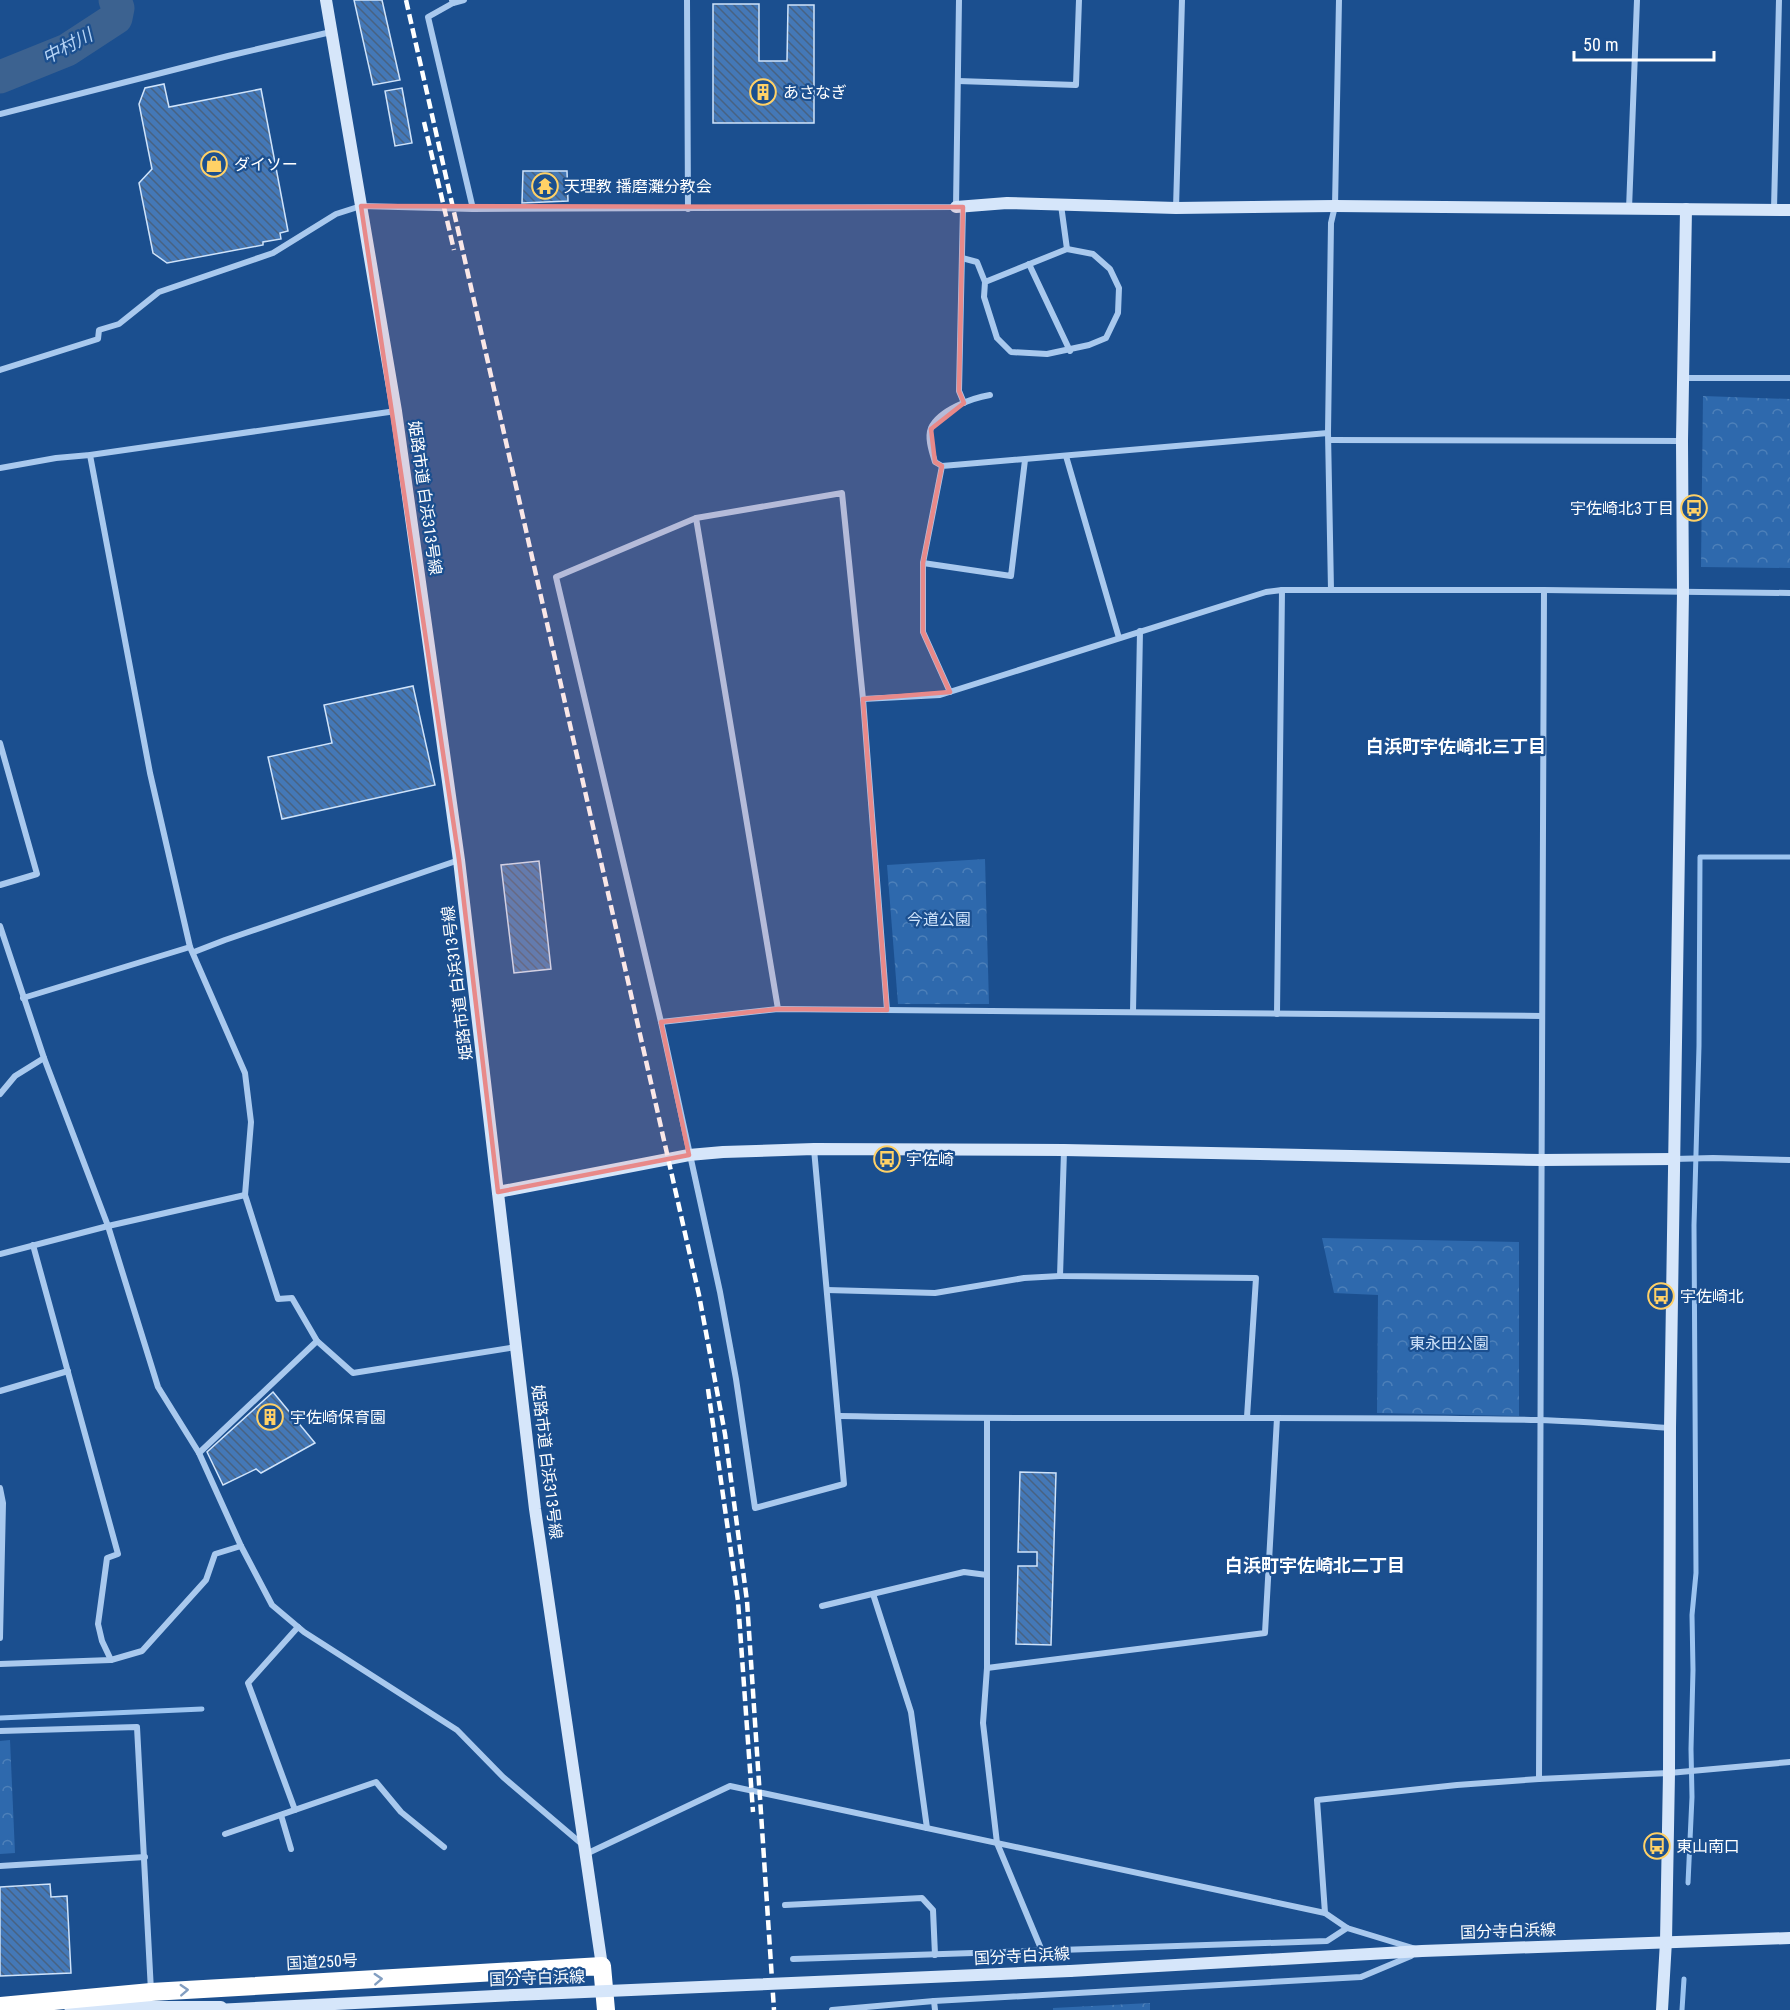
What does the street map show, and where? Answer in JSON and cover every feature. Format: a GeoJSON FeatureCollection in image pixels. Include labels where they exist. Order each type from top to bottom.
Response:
{"type":"FeatureCollection","features":[{"type":"Feature","properties":{"kind":"highway","name":"国道250号"},"geometry":{"type":"LineString","coordinates":[[0,2007],[151,1992],[603,1966]]}},
{"type":"Feature","properties":{"kind":"highway"},"geometry":{"type":"LineString","coordinates":[[603,1966],[606,2010]]}},
{"type":"Feature","properties":{"kind":"street","name":"姫路市道 白浜313号線"},"geometry":{"type":"LineString","coordinates":[[326,0],[396,411],[459,860],[535,1509],[603,1966]]}},
{"type":"Feature","properties":{"kind":"street"},"geometry":{"type":"LineString","coordinates":[[464,0],[453,1],[428,18],[473,209]]}},
{"type":"Feature","properties":{"kind":"street"},"geometry":{"type":"LineString","coordinates":[[687,0],[688,209]]}},
{"type":"Feature","properties":{"kind":"street"},"geometry":{"type":"LineString","coordinates":[[959,0],[959,207],[962,258],[959,391],[964,403]]}},
{"type":"Feature","properties":{"kind":"street"},"geometry":{"type":"LineString","coordinates":[[958,81],[1076,85],[1079,0]]}},
{"type":"Feature","properties":{"kind":"street"},"geometry":{"type":"LineString","coordinates":[[1176,208],[1182,0]]}},
{"type":"Feature","properties":{"kind":"street"},"geometry":{"type":"LineString","coordinates":[[1331,590],[1328,433],[1330,223],[1335,206],[1339,0]]}},
{"type":"Feature","properties":{"kind":"street"},"geometry":{"type":"LineString","coordinates":[[1629,209],[1637,0]]}},
{"type":"Feature","properties":{"kind":"street"},"geometry":{"type":"LineString","coordinates":[[1774,210],[1779,0]]}},
{"type":"Feature","properties":{"kind":"street"},"geometry":{"type":"LineString","coordinates":[[0,114],[331,32]]}},
{"type":"Feature","properties":{"kind":"street"},"geometry":{"type":"LineString","coordinates":[[0,370],[98,339],[99,330],[119,324],[159,292],[273,253],[336,214],[361,206],[473,209],[688,209],[959,207],[1007,202],[1176,208],[1335,206],[1790,210]]}},
{"type":"Feature","properties":{"kind":"street"},"geometry":{"type":"LineString","coordinates":[[1061,204],[1067,249]]}},
{"type":"Feature","properties":{"kind":"street"},"geometry":{"type":"LineString","coordinates":[[1662,2010],[1666,1941],[1669,1773],[1670,1428],[1683,592],[1682,441],[1686,209]]}},
{"type":"Feature","properties":{"kind":"street"},"geometry":{"type":"LineString","coordinates":[[962,258],[977,262],[985,282],[984,297],[997,338],[1011,352],[1047,354],[1070,351],[1089,345],[1106,338],[1118,313],[1119,288],[1110,269],[1093,254],[1067,249],[985,282]]}},
{"type":"Feature","properties":{"kind":"street"},"geometry":{"type":"LineString","coordinates":[[1029,264],[1070,351]]}},
{"type":"Feature","properties":{"kind":"street"},"geometry":{"type":"LineString","coordinates":[[1683,378],[1790,378]]}},
{"type":"Feature","properties":{"kind":"street"},"geometry":{"type":"LineString","coordinates":[[990,395],[976,397],[941,416],[931,429],[930,443],[935,462],[942,466],[1025,460],[1328,433]]}},
{"type":"Feature","properties":{"kind":"street"},"geometry":{"type":"LineString","coordinates":[[0,468],[56,458],[396,411]]}},
{"type":"Feature","properties":{"kind":"street"},"geometry":{"type":"LineString","coordinates":[[1329,440],[1682,441]]}},
{"type":"Feature","properties":{"kind":"street"},"geometry":{"type":"LineString","coordinates":[[90,455],[150,772],[192,950],[245,1073],[251,1122],[245,1196],[278,1299],[292,1298],[317,1341],[353,1373],[516,1347]]}},
{"type":"Feature","properties":{"kind":"street"},"geometry":{"type":"LineString","coordinates":[[1066,456],[1119,638]]}},
{"type":"Feature","properties":{"kind":"street"},"geometry":{"type":"LineString","coordinates":[[923,563],[1011,576],[1025,460]]}},
{"type":"Feature","properties":{"kind":"street"},"geometry":{"type":"LineString","coordinates":[[942,466],[923,563],[923,632],[950,692]]}},
{"type":"Feature","properties":{"kind":"street"},"geometry":{"type":"LineString","coordinates":[[814,1149],[844,1484],[755,1508],[736,1379],[720,1292],[661,1022],[556,577],[696,518],[842,493],[863,699],[887,1010]]}},
{"type":"Feature","properties":{"kind":"street"},"geometry":{"type":"LineString","coordinates":[[696,518],[778,1009]]}},
{"type":"Feature","properties":{"kind":"street"},"geometry":{"type":"LineString","coordinates":[[1277,1014],[1282,590]]}},
{"type":"Feature","properties":{"kind":"street"},"geometry":{"type":"LineString","coordinates":[[863,699],[940,695],[1266,592],[1282,590],[1790,593]]}},
{"type":"Feature","properties":{"kind":"street"},"geometry":{"type":"LineString","coordinates":[[1539,1779],[1544,590]]}},
{"type":"Feature","properties":{"kind":"street"},"geometry":{"type":"LineString","coordinates":[[1133,1012],[1140,631]]}},
{"type":"Feature","properties":{"kind":"street"},"geometry":{"type":"LineString","coordinates":[[0,743],[37,874],[0,885]]}},
{"type":"Feature","properties":{"kind":"street"},"geometry":{"type":"LineString","coordinates":[[23,998],[225,940],[459,860]]}},
{"type":"Feature","properties":{"kind":"street"},"geometry":{"type":"LineString","coordinates":[[0,926],[44,1058],[108,1226],[159,1387],[199,1453],[241,1546],[272,1605],[298,1627],[457,1730],[503,1777],[585,1850],[730,1786],[1325,1912],[1347,1928],[1422,1951]]}},
{"type":"Feature","properties":{"kind":"street"},"geometry":{"type":"LineString","coordinates":[[661,1022],[778,1009],[1542,1016]]}},
{"type":"Feature","properties":{"kind":"street"},"geometry":{"type":"LineString","coordinates":[[0,1094],[15,1076],[44,1058]]}},
{"type":"Feature","properties":{"kind":"street"},"geometry":{"type":"LineString","coordinates":[[498,1192],[689,1155],[814,1149],[1064,1150],[1541,1160],[1713,1158],[1790,1160]]}},
{"type":"Feature","properties":{"kind":"street"},"geometry":{"type":"LineString","coordinates":[[1060,1276],[1064,1150]]}},
{"type":"Feature","properties":{"kind":"street"},"geometry":{"type":"LineString","coordinates":[[0,1254],[108,1226],[245,1196]]}},
{"type":"Feature","properties":{"kind":"street"},"geometry":{"type":"LineString","coordinates":[[33,1245],[118,1554],[107,1557],[98,1624],[102,1641],[111,1660]]}},
{"type":"Feature","properties":{"kind":"street"},"geometry":{"type":"LineString","coordinates":[[827,1290],[935,1293],[1024,1278],[1060,1276],[1256,1278],[1247,1417]]}},
{"type":"Feature","properties":{"kind":"street"},"geometry":{"type":"LineString","coordinates":[[199,1453],[317,1341]]}},
{"type":"Feature","properties":{"kind":"street"},"geometry":{"type":"LineString","coordinates":[[0,1391],[68,1371]]}},
{"type":"Feature","properties":{"kind":"street"},"geometry":{"type":"LineString","coordinates":[[839,1416],[987,1419],[1247,1417],[1540,1420],[1670,1428]]}},
{"type":"Feature","properties":{"kind":"street"},"geometry":{"type":"LineString","coordinates":[[987,1668],[1265,1633],[1277,1418]]}},
{"type":"Feature","properties":{"kind":"street"},"geometry":{"type":"LineString","coordinates":[[987,1419],[987,1668],[983,1724],[997,1843],[1042,1951]]}},
{"type":"Feature","properties":{"kind":"street"},"geometry":{"type":"LineString","coordinates":[[0,1488],[3,1503],[0,1638]]}},
{"type":"Feature","properties":{"kind":"street"},"geometry":{"type":"LineString","coordinates":[[0,1664],[111,1660],[142,1651],[206,1580],[215,1554],[241,1546]]}},
{"type":"Feature","properties":{"kind":"street"},"geometry":{"type":"LineString","coordinates":[[822,1606],[964,1572],[987,1575]]}},
{"type":"Feature","properties":{"kind":"street"},"geometry":{"type":"LineString","coordinates":[[873,1594],[911,1712],[927,1828]]}},
{"type":"Feature","properties":{"kind":"street"},"geometry":{"type":"LineString","coordinates":[[295,1810],[248,1683],[298,1627]]}},
{"type":"Feature","properties":{"kind":"street"},"geometry":{"type":"LineString","coordinates":[[0,1731],[137,1727],[151,1992]]}},
{"type":"Feature","properties":{"kind":"street"},"geometry":{"type":"LineString","coordinates":[[1325,1912],[1317,1800],[1539,1779],[1669,1773],[1790,1762]]}},
{"type":"Feature","properties":{"kind":"street"},"geometry":{"type":"LineString","coordinates":[[225,1834],[376,1782],[401,1812],[444,1847]]}},
{"type":"Feature","properties":{"kind":"street"},"geometry":{"type":"LineString","coordinates":[[281,1815],[291,1849]]}},
{"type":"Feature","properties":{"kind":"street"},"geometry":{"type":"LineString","coordinates":[[0,1866],[145,1857]]}},
{"type":"Feature","properties":{"kind":"street"},"geometry":{"type":"LineString","coordinates":[[785,1905],[922,1898],[933,1910],[935,1954]]}},
{"type":"Feature","properties":{"kind":"street"},"geometry":{"type":"LineString","coordinates":[[793,1959],[1327,1941],[1347,1928]]}},
{"type":"Feature","properties":{"kind":"street","name":"国分寺白浜線"},"geometry":{"type":"LineString","coordinates":[[215,2010],[1070,1971],[1422,1951],[1790,1938]]}},
{"type":"Feature","properties":{"kind":"street"},"geometry":{"type":"LineString","coordinates":[[832,2010],[934,2001],[1361,1977],[1422,1951]]}},
{"type":"Feature","properties":{"kind":"street"},"geometry":{"type":"LineString","coordinates":[[934,2001],[935,2010]]}},
{"type":"Feature","properties":{"kind":"street","name":"国分寺白浜線"},"geometry":{"type":"LineString","coordinates":[[0,2007],[256,2007]]}},
{"type":"Feature","properties":{"kind":"highlighted area"},"geometry":{"type":"Polygon","coordinates":[[[361,206],[963,207],[959,391],[964,403],[931,429],[935,462],[942,466],[923,563],[923,632],[950,692],[863,699],[887,1010],[778,1009],[661,1022],[689,1155],[498,1192],[459,860],[361,206]]]}},
{"type":"Feature","properties":{"kind":"green space"},"geometry":{"type":"Polygon","coordinates":[[[1703,396],[1790,399],[1790,568],[1701,567],[1703,396]]]}},
{"type":"Feature","properties":{"kind":"green space","name":"今道公園"},"geometry":{"type":"Polygon","coordinates":[[[985,859],[989,1004],[898,1004],[887,865],[985,859]]]}},
{"type":"Feature","properties":{"kind":"green space","name":"東永田公園"},"geometry":{"type":"Polygon","coordinates":[[[1322,1238],[1519,1242],[1519,1416],[1377,1413],[1378,1295],[1334,1293],[1322,1238]]]}},
{"type":"Feature","properties":{"kind":"green space"},"geometry":{"type":"Polygon","coordinates":[[[10,1740],[15,1853],[0,1854],[0,1741],[10,1740]]]}},
{"type":"Feature","properties":{"kind":"green space"},"geometry":{"type":"Polygon","coordinates":[[[1150,2003],[1150,2010],[1053,2010],[1053,2008],[1150,2003]]]}},
{"type":"Feature","properties":{"kind":"building"},"geometry":{"type":"Polygon","coordinates":[[[354,0],[382,0],[400,80],[373,85],[354,0]]]}},
{"type":"Feature","properties":{"kind":"building","name":"あさなぎ"},"geometry":{"type":"Polygon","coordinates":[[[713,4],[759,4],[759,61],[787,61],[788,5],[814,5],[814,123],[713,123],[713,4]]]}},
{"type":"Feature","properties":{"kind":"building"},"geometry":{"type":"Polygon","coordinates":[[[164,84],[169,107],[261,89],[288,231],[280,233],[281,239],[263,242],[263,245],[167,263],[153,253],[139,183],[152,169],[139,104],[145,88],[164,84]]]}},
{"type":"Feature","properties":{"kind":"building"},"geometry":{"type":"Polygon","coordinates":[[[402,88],[412,143],[395,146],[385,91],[402,88]]]}},
{"type":"Feature","properties":{"kind":"building","name":"天理教 播磨灘分教会"},"geometry":{"type":"Polygon","coordinates":[[[523,171],[567,171],[568,201],[522,203],[523,171]]]}},
{"type":"Feature","properties":{"kind":"building"},"geometry":{"type":"Polygon","coordinates":[[[413,686],[435,785],[282,819],[268,757],[332,743],[324,705],[413,686]]]}},
{"type":"Feature","properties":{"kind":"building"},"geometry":{"type":"Polygon","coordinates":[[[539,861],[551,969],[514,973],[501,865],[539,861]]]}},
{"type":"Feature","properties":{"kind":"building","name":"宇佐崎保育園"},"geometry":{"type":"Polygon","coordinates":[[[273,1392],[315,1443],[261,1473],[256,1469],[223,1485],[207,1452],[273,1392]]]}},
{"type":"Feature","properties":{"kind":"building"},"geometry":{"type":"Polygon","coordinates":[[[1020,1472],[1056,1473],[1051,1645],[1016,1644],[1018,1566],[1037,1566],[1037,1552],[1018,1552],[1020,1472]]]}},
{"type":"Feature","properties":{"kind":"building"},"geometry":{"type":"Polygon","coordinates":[[[50,1884],[51,1897],[67,1896],[71,1973],[0,1976],[0,1887],[50,1884]]]}},
{"type":"Feature","properties":{"kind":"waterway","name":"中村川"},"geometry":{"type":"LineString","coordinates":[[0,77],[67,50],[116,18],[118,8],[115,0]]}},
{"type":"Feature","properties":{"kind":"waterway"},"geometry":{"type":"LineString","coordinates":[[1688,1883],[1692,1797],[1692,1615],[1696,1573],[1694,1225],[1699,1046],[1700,857],[1790,857]]}},
{"type":"Feature","properties":{"kind":"waterway"},"geometry":{"type":"LineString","coordinates":[[0,1718],[202,1709]]}},
{"type":"Feature","properties":{"kind":"waterway"},"geometry":{"type":"LineString","coordinates":[[1682,2010],[1684,1979]]}},
{"type":"Feature","properties":{"kind":"railway"},"geometry":{"type":"LineString","coordinates":[[406,0],[699,1295],[725,1434],[747,1601],[774,2010]]}},
{"type":"Feature","properties":{"kind":"railway"},"geometry":{"type":"LineString","coordinates":[[424,122],[454,250]]}},
{"type":"Feature","properties":{"kind":"railway"},"geometry":{"type":"LineString","coordinates":[[708,1389],[738,1601],[753,1812]]}},
{"type":"Feature","properties":{"kind":"place","name":"あさなぎ"},"geometry":{"type":"Point","coordinates":[763,92]}},
{"type":"Feature","properties":{"kind":"place","name":"ダイソー"},"geometry":{"type":"Point","coordinates":[214,164]}},
{"type":"Feature","properties":{"kind":"place","name":"天理教 播磨灘分教会"},"geometry":{"type":"Point","coordinates":[545,186]}},
{"type":"Feature","properties":{"kind":"place","name":"宇佐崎北3丁目"},"geometry":{"type":"Point","coordinates":[1694,508]}},
{"type":"Feature","properties":{"kind":"place","name":"宇佐崎"},"geometry":{"type":"Point","coordinates":[887,1159]}},
{"type":"Feature","properties":{"kind":"place","name":"宇佐崎北"},"geometry":{"type":"Point","coordinates":[1661,1296]}},
{"type":"Feature","properties":{"kind":"place","name":"宇佐崎保育園"},"geometry":{"type":"Point","coordinates":[270,1417]}},
{"type":"Feature","properties":{"kind":"place","name":"東山南口"},"geometry":{"type":"Point","coordinates":[1657,1846]}},
{"type":"Feature","properties":{"kind":"district","name":"白浜町宇佐崎北三丁目"},"geometry":{"type":"Point","coordinates":[1456,746]}},
{"type":"Feature","properties":{"kind":"district","name":"白浜町宇佐崎北二丁目"},"geometry":{"type":"Point","coordinates":[1315,1565]}}]}
